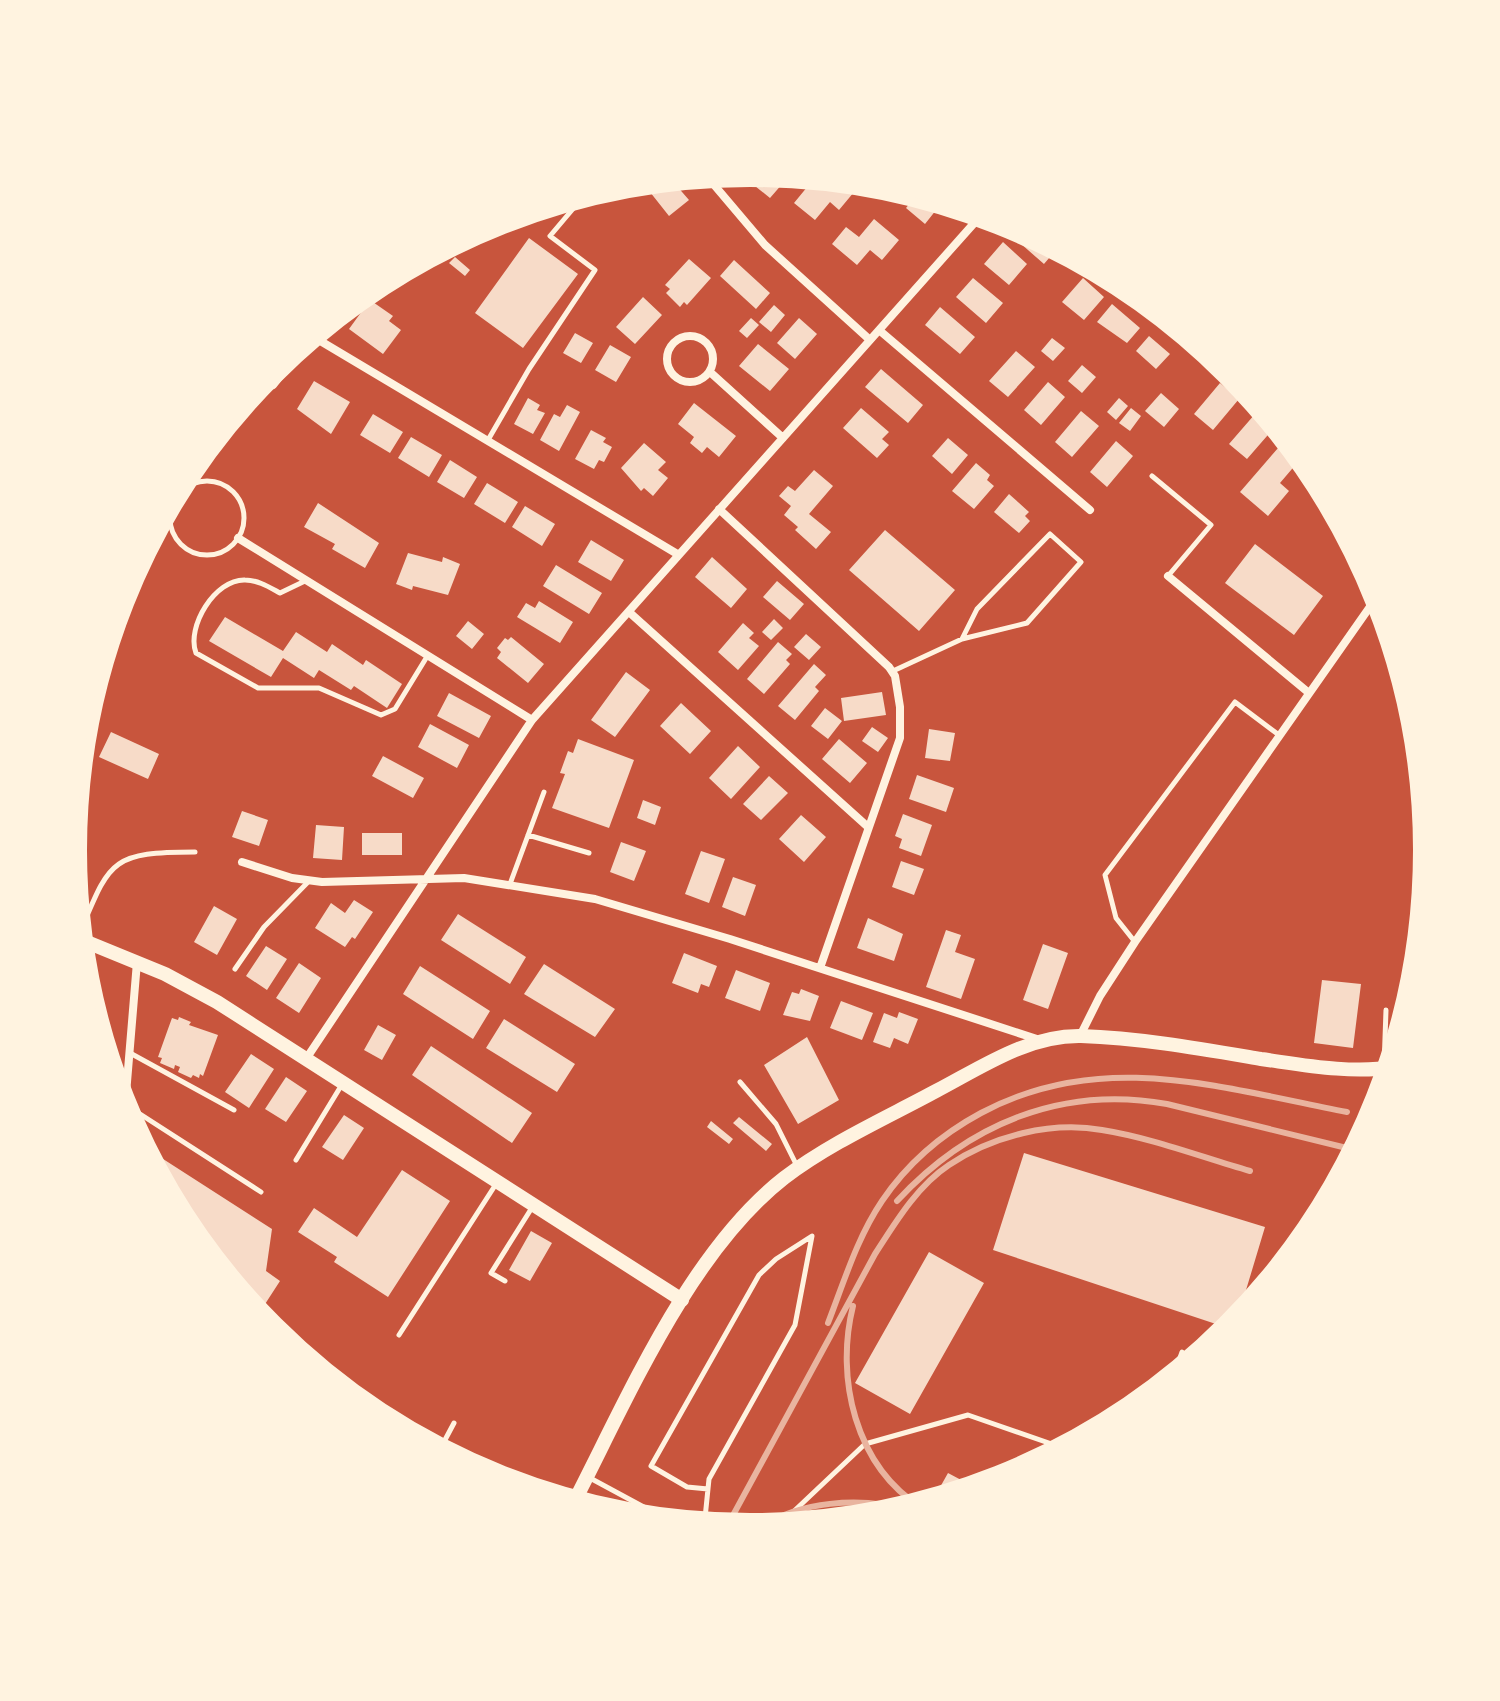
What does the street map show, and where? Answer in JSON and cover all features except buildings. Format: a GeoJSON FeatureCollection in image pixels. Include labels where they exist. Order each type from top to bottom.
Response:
{"type":"FeatureCollection","features":[{"type":"Feature","properties":{"kind":"main road"},"geometry":{"type":"LineString","coordinates":[[89,943],[194,988],[682,1300]]}},
{"type":"Feature","properties":{"kind":"main road"},"geometry":{"type":"LineString","coordinates":[[577,1496],[682,1300],[710,1257],[741,1220],[798,1169],[972,1072],[1040,1040],[1080,1036],[1198,1049],[1314,1067],[1382,1068]]}},
{"type":"Feature","properties":{"kind":"street"},"geometry":{"type":"LineString","coordinates":[[713,184],[765,245],[870,340]]}},
{"type":"Feature","properties":{"kind":"street"},"geometry":{"type":"LineString","coordinates":[[306,1059],[532,720],[975,222]]}},
{"type":"Feature","properties":{"kind":"street"},"geometry":{"type":"LineString","coordinates":[[879,330],[1090,510]]}},
{"type":"Feature","properties":{"kind":"street"},"geometry":{"type":"LineString","coordinates":[[688,335],[705,340],[713,353],[710,372],[693,382],[676,377],[667,363],[672,344],[688,335]]}},
{"type":"Feature","properties":{"kind":"street"},"geometry":{"type":"LineString","coordinates":[[319,340],[679,555]]}},
{"type":"Feature","properties":{"kind":"street"},"geometry":{"type":"LineString","coordinates":[[710,372],[783,438]]}},
{"type":"Feature","properties":{"kind":"street"},"geometry":{"type":"LineString","coordinates":[[273,385],[280,376]]}},
{"type":"Feature","properties":{"kind":"street"},"geometry":{"type":"LineString","coordinates":[[719,509],[847,625],[892,671],[900,707],[900,738],[820,968]]}},
{"type":"Feature","properties":{"kind":"street"},"geometry":{"type":"LineString","coordinates":[[238,538],[532,720]]}},
{"type":"Feature","properties":{"kind":"street"},"geometry":{"type":"LineString","coordinates":[[1168,576],[1309,693]]}},
{"type":"Feature","properties":{"kind":"street"},"geometry":{"type":"LineString","coordinates":[[1080,1036],[1100,996],[1135,942],[1371,605]]}},
{"type":"Feature","properties":{"kind":"street"},"geometry":{"type":"LineString","coordinates":[[629,612],[868,827]]}},
{"type":"Feature","properties":{"kind":"street"},"geometry":{"type":"LineString","coordinates":[[242,862],[309,880],[358,883],[464,878],[510,884],[637,910],[1040,1040]]}},
{"type":"Feature","properties":{"kind":"street"},"geometry":{"type":"LineString","coordinates":[[126,1089],[137,962]]}},
{"type":"Feature","properties":{"kind":"lane"},"geometry":{"type":"LineString","coordinates":[[488,441],[529,369],[595,270],[550,236],[576,205]]}},
{"type":"Feature","properties":{"kind":"lane"},"geometry":{"type":"LineString","coordinates":[[1152,476],[1211,525],[1168,576]]}},
{"type":"Feature","properties":{"kind":"lane"},"geometry":{"type":"LineString","coordinates":[[170,518],[172,530],[186,548],[211,554],[229,547],[238,538],[244,515],[238,498],[230,488],[206,480],[192,484]]}},
{"type":"Feature","properties":{"kind":"lane"},"geometry":{"type":"LineString","coordinates":[[892,671],[962,639],[1027,623],[1081,562],[1050,534],[977,609],[962,639]]}},
{"type":"Feature","properties":{"kind":"lane"},"geometry":{"type":"LineString","coordinates":[[306,580],[280,593],[251,581],[227,584],[194,627],[191,641],[196,653],[258,688],[319,688],[381,715],[395,709],[428,655]]}},
{"type":"Feature","properties":{"kind":"lane"},"geometry":{"type":"LineString","coordinates":[[1135,942],[1116,918],[1105,875],[1235,702],[1279,735]]}},
{"type":"Feature","properties":{"kind":"lane"},"geometry":{"type":"LineString","coordinates":[[510,884],[544,792]]}},
{"type":"Feature","properties":{"kind":"lane"},"geometry":{"type":"LineString","coordinates":[[528,835],[589,853]]}},
{"type":"Feature","properties":{"kind":"lane"},"geometry":{"type":"LineString","coordinates":[[86,918],[103,879],[116,864],[145,853],[195,852]]}},
{"type":"Feature","properties":{"kind":"lane"},"geometry":{"type":"LineString","coordinates":[[235,969],[264,927],[309,880]]}},
{"type":"Feature","properties":{"kind":"lane"},"geometry":{"type":"LineString","coordinates":[[1386,1010],[1388,1048]]}},
{"type":"Feature","properties":{"kind":"lane"},"geometry":{"type":"LineString","coordinates":[[129,1052],[234,1110]]}},
{"type":"Feature","properties":{"kind":"lane"},"geometry":{"type":"LineString","coordinates":[[740,1082],[776,1124],[798,1169]]}},
{"type":"Feature","properties":{"kind":"lane"},"geometry":{"type":"LineString","coordinates":[[296,1160],[343,1083]]}},
{"type":"Feature","properties":{"kind":"lane"},"geometry":{"type":"LineString","coordinates":[[136,1112],[261,1192]]}},
{"type":"Feature","properties":{"kind":"lane"},"geometry":{"type":"LineString","coordinates":[[399,1335],[497,1181]]}},
{"type":"Feature","properties":{"kind":"lane"},"geometry":{"type":"LineString","coordinates":[[505,1281],[491,1273],[534,1205]]}},
{"type":"Feature","properties":{"kind":"lane"},"geometry":{"type":"LineString","coordinates":[[705,1517],[708,1489],[709,1479],[795,1325],[812,1236],[776,1259],[759,1275],[651,1466],[687,1487],[708,1489]]}},
{"type":"Feature","properties":{"kind":"lane"},"geometry":{"type":"LineString","coordinates":[[1178,1363],[1182,1352]]}},
{"type":"Feature","properties":{"kind":"lane"},"geometry":{"type":"LineString","coordinates":[[790,1517],[865,1444],[968,1415],[1054,1445]]}},
{"type":"Feature","properties":{"kind":"lane"},"geometry":{"type":"LineString","coordinates":[[443,1444],[454,1423]]}},
{"type":"Feature","properties":{"kind":"lane"},"geometry":{"type":"LineString","coordinates":[[587,1476],[652,1511]]}},
{"type":"Feature","properties":{"kind":"railway"},"geometry":{"type":"LineString","coordinates":[[828,1323],[865,1230],[882,1201],[903,1175],[926,1151],[953,1130],[981,1113],[1026,1093],[1072,1082],[1117,1078],[1162,1079],[1347,1112]]}},
{"type":"Feature","properties":{"kind":"railway"},"geometry":{"type":"LineString","coordinates":[[897,1201],[954,1151],[986,1131],[1019,1116],[1090,1100],[1167,1104],[1348,1148]]}},
{"type":"Feature","properties":{"kind":"railway"},"geometry":{"type":"LineString","coordinates":[[732,1518],[875,1254],[917,1194],[949,1165],[984,1146],[1022,1133],[1083,1128],[1139,1138],[1250,1171]]}},
{"type":"Feature","properties":{"kind":"railway"},"geometry":{"type":"LineString","coordinates":[[853,1306],[847,1362],[849,1390],[856,1418],[866,1445],[880,1469],[910,1499]]}},
{"type":"Feature","properties":{"kind":"railway"},"geometry":{"type":"LineString","coordinates":[[779,1517],[809,1507],[830,1504],[885,1505]]}}]}
